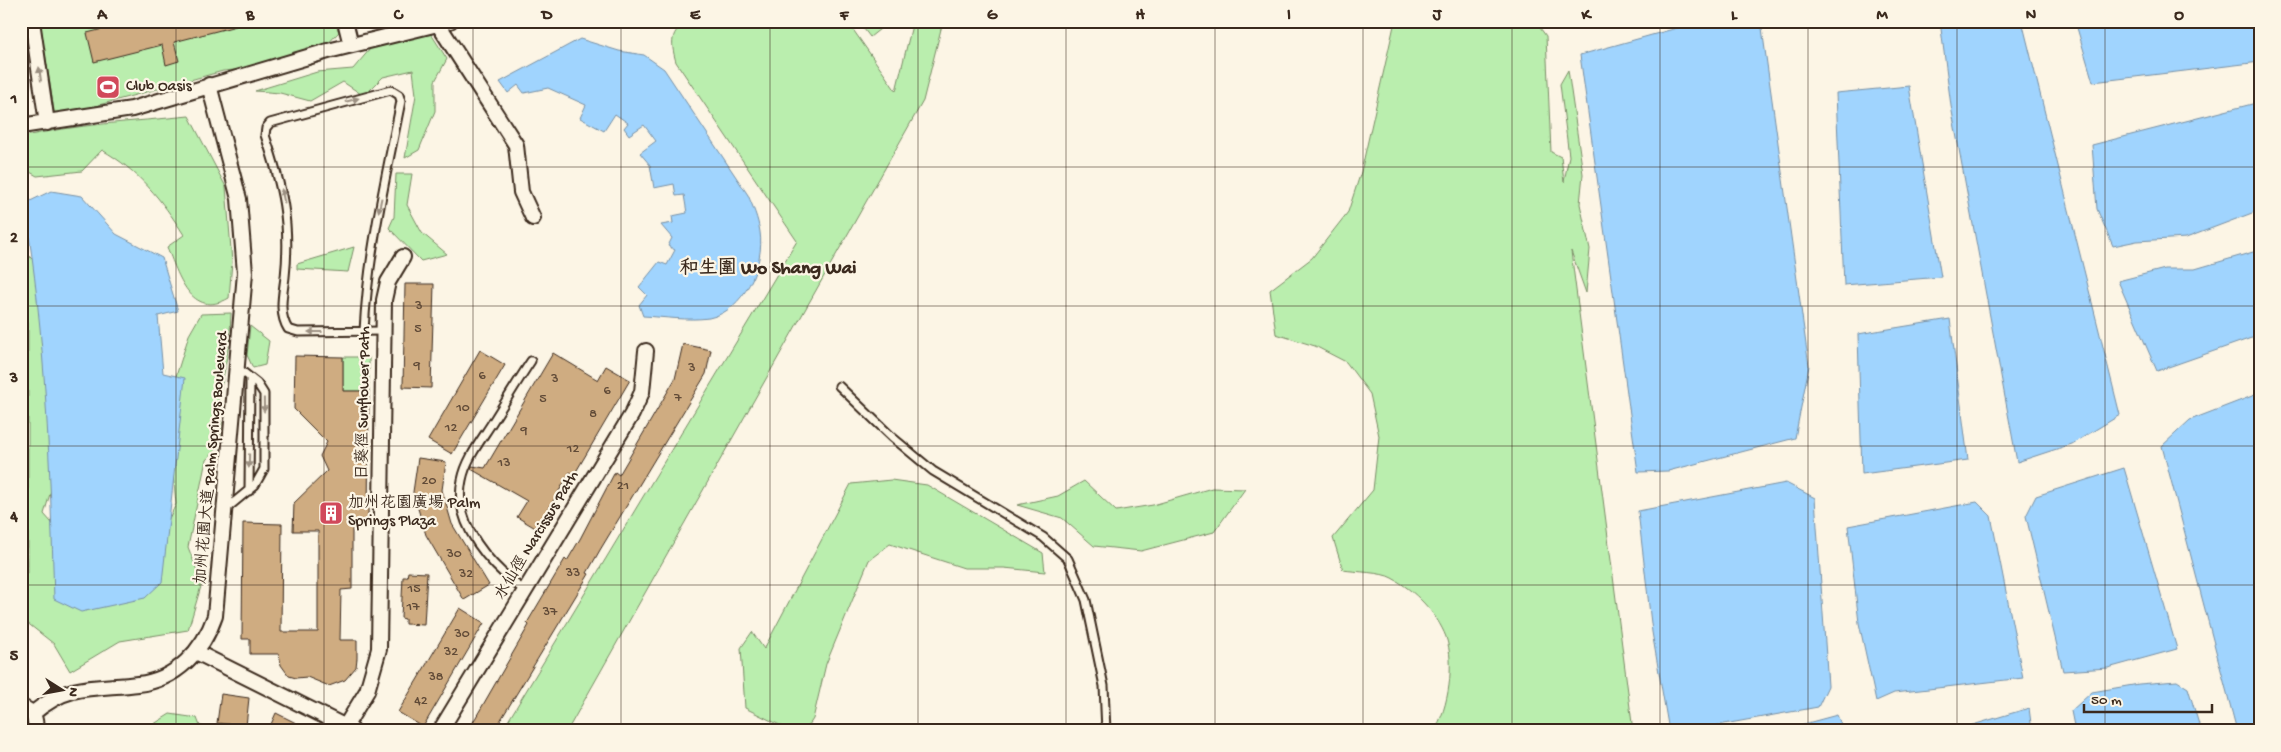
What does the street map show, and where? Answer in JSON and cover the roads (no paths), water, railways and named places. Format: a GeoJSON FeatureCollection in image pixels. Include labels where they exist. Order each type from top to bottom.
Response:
{"type":"FeatureCollection","features":[{"type":"Feature","properties":{"kind":"street"},"geometry":{"type":"LineString","coordinates":[[32,21],[47,122]]}},
{"type":"Feature","properties":{"kind":"street"},"geometry":{"type":"LineString","coordinates":[[344,21],[351,46]]}},
{"type":"Feature","properties":{"kind":"street"},"geometry":{"type":"LineString","coordinates":[[21,126],[132,109],[209,85],[444,22],[516,145],[521,192],[533,218]]}},
{"type":"Feature","properties":{"kind":"street","name":"加州花園大道 Palm Springs Boulevard"},"geometry":{"type":"LineString","coordinates":[[27,710],[74,691],[154,681],[177,669],[196,652],[215,616],[226,509],[245,273],[243,224],[234,175],[209,85]]}},
{"type":"Feature","properties":{"kind":"street","name":"日葵徑 Sunflower Path"},"geometry":{"type":"LineString","coordinates":[[349,729],[367,691],[380,649],[386,291],[392,274],[404,257]]}},
{"type":"Feature","properties":{"kind":"street","name":"水仙徑 Narcissus Path"},"geometry":{"type":"LineString","coordinates":[[440,731],[635,409],[644,380],[646,351]]}},
{"type":"Feature","properties":{"kind":"street"},"geometry":{"type":"LineString","coordinates":[[196,652],[349,729]]}},
{"type":"Feature","properties":{"kind":"street"},"geometry":{"type":"LineString","coordinates":[[27,710],[36,724],[35,731]]}},
{"type":"Feature","properties":{"kind":"lane"},"geometry":{"type":"LineString","coordinates":[[364,331],[366,296],[376,224],[401,101],[399,95],[391,90],[270,123],[266,128],[265,135],[284,198],[288,241],[282,310],[283,321],[288,329],[298,332],[384,332]]}},
{"type":"Feature","properties":{"kind":"lane"},"geometry":{"type":"LineString","coordinates":[[525,591],[498,568],[481,547],[468,524],[460,496],[465,468],[531,361]]}},
{"type":"Feature","properties":{"kind":"lane"},"geometry":{"type":"LineString","coordinates":[[226,509],[260,480],[264,469],[265,400],[261,388],[238,368]]}},
{"type":"Feature","properties":{"kind":"lane"},"geometry":{"type":"LineString","coordinates":[[249,491],[250,378]]}},
{"type":"Feature","properties":{"kind":"lane"},"geometry":{"type":"LineString","coordinates":[[839,386],[892,437],[933,471],[1043,537],[1068,559],[1086,600],[1104,686],[1106,731]]}},
{"type":"Feature","properties":{"kind":"water"},"geometry":{"type":"Polygon","coordinates":[[[1702,21],[1761,21],[1809,366],[1795,438],[1668,471],[1638,472],[1580,55],[1702,21]]]}},
{"type":"Feature","properties":{"kind":"water"},"geometry":{"type":"Polygon","coordinates":[[[1940,21],[2022,21],[2120,415],[2072,444],[2017,462],[1951,106],[1940,21]]]}},
{"type":"Feature","properties":{"kind":"water"},"geometry":{"type":"Polygon","coordinates":[[[2075,21],[2260,21],[2260,62],[2093,82],[2075,21]]]}},
{"type":"Feature","properties":{"kind":"water"},"geometry":{"type":"Polygon","coordinates":[[[580,39],[619,51],[644,55],[664,69],[748,195],[760,232],[759,258],[750,284],[742,296],[721,314],[709,318],[693,319],[643,316],[639,305],[647,295],[639,287],[659,262],[667,265],[675,250],[668,246],[672,238],[661,225],[673,223],[672,216],[687,213],[684,195],[676,196],[674,184],[654,188],[650,165],[640,153],[656,141],[644,125],[629,135],[624,128],[628,123],[615,114],[604,131],[580,118],[586,105],[548,88],[524,93],[518,85],[508,93],[500,82],[580,39]]]}},
{"type":"Feature","properties":{"kind":"water"},"geometry":{"type":"Polygon","coordinates":[[[1909,86],[1941,277],[1844,285],[1836,93],[1909,86]]]}},
{"type":"Feature","properties":{"kind":"water"},"geometry":{"type":"Polygon","coordinates":[[[2260,102],[2260,210],[2186,238],[2137,241],[2113,246],[2097,209],[2092,145],[2260,102]]]}},
{"type":"Feature","properties":{"kind":"water"},"geometry":{"type":"Polygon","coordinates":[[[51,191],[82,196],[116,234],[162,258],[178,311],[158,316],[163,373],[185,378],[162,582],[145,598],[81,612],[54,599],[46,401],[37,302],[24,204],[51,191]]]}},
{"type":"Feature","properties":{"kind":"water"},"geometry":{"type":"Polygon","coordinates":[[[2260,250],[2260,335],[2157,371],[2118,281],[2165,269],[2195,269],[2260,250]]]}},
{"type":"Feature","properties":{"kind":"water"},"geometry":{"type":"Polygon","coordinates":[[[1950,319],[1968,460],[1862,474],[1858,334],[1950,319]]]}},
{"type":"Feature","properties":{"kind":"water"},"geometry":{"type":"Polygon","coordinates":[[[2260,393],[2260,731],[2237,731],[2162,446],[2190,420],[2260,393]]]}},
{"type":"Feature","properties":{"kind":"water"},"geometry":{"type":"Polygon","coordinates":[[[2124,468],[2177,649],[2108,668],[2063,671],[2026,516],[2036,496],[2124,468]]]}},
{"type":"Feature","properties":{"kind":"water"},"geometry":{"type":"Polygon","coordinates":[[[1786,483],[1815,498],[1828,686],[1818,707],[1686,731],[1669,731],[1652,632],[1638,511],[1786,483]]]}},
{"type":"Feature","properties":{"kind":"water"},"geometry":{"type":"Polygon","coordinates":[[[1977,502],[1991,516],[2023,678],[1894,693],[1876,701],[1859,623],[1848,526],[1977,502]]]}},
{"type":"Feature","properties":{"kind":"water"},"geometry":{"type":"Polygon","coordinates":[[[2177,681],[2188,688],[2201,731],[2075,731],[2071,711],[2092,692],[2139,684],[2177,681]]]}},
{"type":"Feature","properties":{"kind":"water"},"geometry":{"type":"Polygon","coordinates":[[[2029,708],[2032,731],[1953,731],[2029,708]]]}},
{"type":"Feature","properties":{"kind":"water"},"geometry":{"type":"Polygon","coordinates":[[[1837,715],[1844,731],[1778,731],[1837,715]]]}},
{"type":"Feature","properties":{"kind":"place","name":"Club Oasis"},"geometry":{"type":"Point","coordinates":[108,87]}},
{"type":"Feature","properties":{"kind":"place","name":"加州花園廣場 Palm Springs Plaza"},"geometry":{"type":"Point","coordinates":[331,513]}},
{"type":"Feature","properties":{"kind":"district","name":"和生圍 Wo Shang Wai"},"geometry":{"type":"Point","coordinates":[768,269]}}]}
